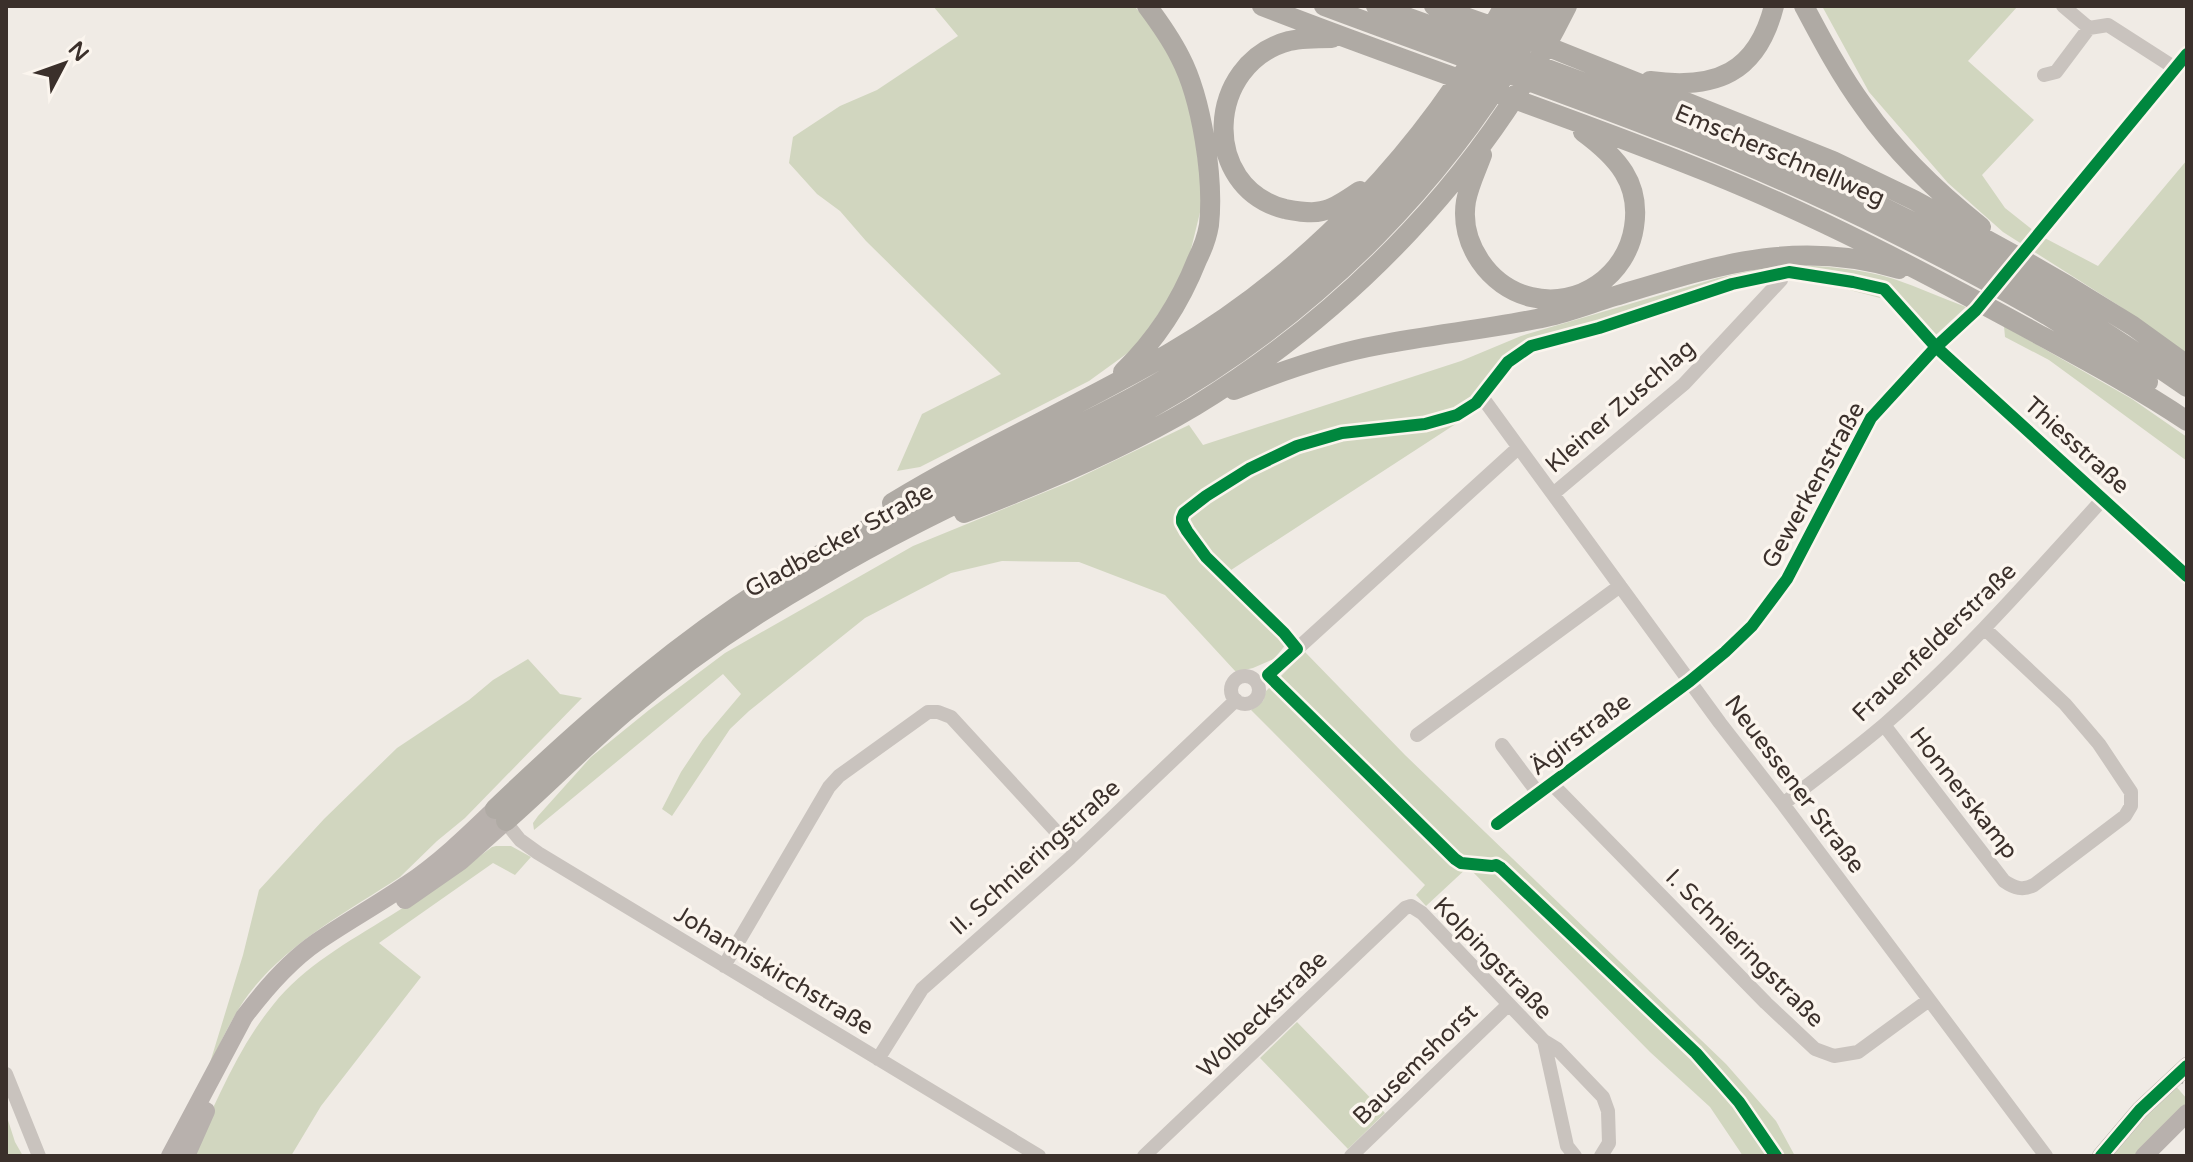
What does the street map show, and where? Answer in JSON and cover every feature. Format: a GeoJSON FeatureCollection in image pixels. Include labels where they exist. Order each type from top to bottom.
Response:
{"type":"FeatureCollection","features":[{"type":"Feature","properties":{"kind":"highway"},"geometry":{"type":"LineString","coordinates":[[1063,412],[1124,371],[1158,333],[1189,282],[1209,227],[1209,170],[1200,116],[1181,59],[1147,6]]}},
{"type":"Feature","properties":{"kind":"highway"},"geometry":{"type":"LineString","coordinates":[[1262,6],[1711,173],[1820,221],[1952,287],[2117,378],[2187,421]]}},
{"type":"Feature","properties":{"kind":"highway","name":"Emscherschnellweg"},"geometry":{"type":"LineString","coordinates":[[1324,6],[1626,117],[1751,168],[1891,231],[2047,316],[2187,409]]}},
{"type":"Feature","properties":{"kind":"highway","name":"Emscherschnellweg"},"geometry":{"type":"LineString","coordinates":[[1376,6],[1661,112],[1829,181],[1994,265],[2094,324],[2187,387]]}},
{"type":"Feature","properties":{"kind":"highway"},"geometry":{"type":"LineString","coordinates":[[1437,6],[1540,43],[1833,161],[1914,200],[2018,257],[2133,326],[2187,365]]}},
{"type":"Feature","properties":{"kind":"highway"},"geometry":{"type":"LineString","coordinates":[[1524,13],[1569,6]]}},
{"type":"Feature","properties":{"kind":"highway"},"geometry":{"type":"LineString","coordinates":[[1613,73],[1673,83],[1697,84],[1720,78],[1740,66],[1757,49],[1768,29],[1774,6]]}},
{"type":"Feature","properties":{"kind":"highway"},"geometry":{"type":"LineString","coordinates":[[1804,6],[1863,107],[1894,146],[1923,176],[2018,257]]}},
{"type":"Feature","properties":{"kind":"highway"},"geometry":{"type":"LineString","coordinates":[[1524,13],[1480,108],[1466,201],[1466,226],[1474,251],[1488,272],[1508,288],[1532,297],[1557,299],[1582,294],[1604,281],[1621,262],[1633,239],[1636,214],[1632,189],[1621,166],[1604,147],[1560,116]]}},
{"type":"Feature","properties":{"kind":"highway"},"geometry":{"type":"LineString","coordinates":[[1194,406],[1282,347],[1358,283],[1432,207],[1524,13]]}},
{"type":"Feature","properties":{"kind":"highway"},"geometry":{"type":"LineString","coordinates":[[1344,38],[1290,41],[1268,49],[1249,63],[1235,82],[1225,104],[1222,127],[1226,151],[1235,173],[1250,191],[1270,205],[1294,211],[1322,211],[1380,178]]}},
{"type":"Feature","properties":{"kind":"highway"},"geometry":{"type":"LineString","coordinates":[[803,564],[860,522],[916,488],[1171,352],[1247,302],[1350,213],[1403,154],[1480,108]]}},
{"type":"Feature","properties":{"kind":"highway","name":"Gladbecker Straße"},"geometry":{"type":"LineString","coordinates":[[501,815],[678,671],[764,611],[874,544],[1147,411],[1232,358],[1307,301],[1374,239],[1424,185],[1480,108]]}},
{"type":"Feature","properties":{"kind":"highway","name":"Gladbecker Straße"},"geometry":{"type":"LineString","coordinates":[[501,815],[565,743],[643,676],[729,612],[803,564],[1099,415],[1221,344],[1295,288],[1480,108]]}},
{"type":"Feature","properties":{"kind":"highway"},"geometry":{"type":"LineString","coordinates":[[874,544],[1011,494],[1093,458],[1194,406],[1276,374],[1377,345],[1554,315],[1698,271],[1758,258],[1820,255],[1852,258],[1916,274],[1952,287]]}},
{"type":"Feature","properties":{"kind":"main road","name":"Gladbecker Straße"},"geometry":{"type":"LineString","coordinates":[[170,1156],[244,1017],[278,976],[316,943],[409,883],[501,815]]}},
{"type":"Feature","properties":{"kind":"main road","name":"Gladbecker Straße"},"geometry":{"type":"LineString","coordinates":[[186,1156],[217,1087],[253,1022],[289,979],[339,940],[441,876],[501,815]]}},
{"type":"Feature","properties":{"kind":"main road"},"geometry":{"type":"LineString","coordinates":[[2101,1156],[2140,1110],[2187,1066]]}},
{"type":"Feature","properties":{"kind":"main road"},"geometry":{"type":"LineString","coordinates":[[2144,1156],[2187,1113]]}},
{"type":"Feature","properties":{"kind":"street"},"geometry":{"type":"LineString","coordinates":[[2063,6],[2089,28]]}},
{"type":"Feature","properties":{"kind":"street"},"geometry":{"type":"LineString","coordinates":[[2044,75],[2056,72],[2089,28],[2108,25],[2175,68]]}},
{"type":"Feature","properties":{"kind":"street"},"geometry":{"type":"LineString","coordinates":[[2039,234],[2187,54]]}},
{"type":"Feature","properties":{"kind":"street","name":"Kleiner Zuschlag"},"geometry":{"type":"LineString","coordinates":[[1553,494],[1684,384],[1781,280]]}},
{"type":"Feature","properties":{"kind":"street","name":"Gewerkenstraße"},"geometry":{"type":"LineString","coordinates":[[1690,681],[1752,626],[1787,579],[1871,418],[1936,347],[1976,310]]}},
{"type":"Feature","properties":{"kind":"street","name":"Thiesstraße"},"geometry":{"type":"LineString","coordinates":[[1936,347],[2186,574]]}},
{"type":"Feature","properties":{"kind":"street","name":"Neuessener Straße"},"geometry":{"type":"LineString","coordinates":[[1482,397],[1690,681],[2046,1156]]}},
{"type":"Feature","properties":{"kind":"street"},"geometry":{"type":"LineString","coordinates":[[1297,649],[1518,448]]}},
{"type":"Feature","properties":{"kind":"street","name":"Frauenfelderstraße"},"geometry":{"type":"LineString","coordinates":[[1783,804],[1884,725],[1985,629],[2103,499]]}},
{"type":"Feature","properties":{"kind":"street"},"geometry":{"type":"LineString","coordinates":[[1417,735],[1620,586]]}},
{"type":"Feature","properties":{"kind":"street","name":"Honnerskamp"},"geometry":{"type":"LineString","coordinates":[[1884,725],[2004,881],[2013,887],[2032,887],[2125,816],[2131,806],[2131,792],[2099,744],[2065,704],[1985,629]]}},
{"type":"Feature","properties":{"kind":"street","name":"Ägirstraße"},"geometry":{"type":"LineString","coordinates":[[1497,824],[1690,681]]}},
{"type":"Feature","properties":{"kind":"street","name":"II. Schnieringstraße"},"geometry":{"type":"LineString","coordinates":[[878,1059],[922,989],[1075,852],[1236,700]]}},
{"type":"Feature","properties":{"kind":"street"},"geometry":{"type":"LineString","coordinates":[[724,966],[829,787],[839,776],[928,712],[951,717],[1075,852]]}},
{"type":"Feature","properties":{"kind":"street"},"geometry":{"type":"LineString","coordinates":[[1502,745],[1538,793]]}},
{"type":"Feature","properties":{"kind":"street","name":"I. Schnieringstraße"},"geometry":{"type":"LineString","coordinates":[[1551,783],[1815,1049],[1834,1056],[1858,1052],[1929,1000]]}},
{"type":"Feature","properties":{"kind":"street","name":"Johanniskirchstraße"},"geometry":{"type":"LineString","coordinates":[[501,815],[520,840],[538,853],[1039,1156]]}},
{"type":"Feature","properties":{"kind":"street","name":"Kolpingstraße"},"geometry":{"type":"LineString","coordinates":[[1411,906],[1422,913],[1508,1005],[1544,1041],[1557,1049],[1603,1097],[1608,1111],[1609,1143],[1601,1156]]}},
{"type":"Feature","properties":{"kind":"street","name":"Wolbeckstraße"},"geometry":{"type":"LineString","coordinates":[[1144,1156],[1405,908],[1411,906]]}},
{"type":"Feature","properties":{"kind":"street","name":"Bausemshorst"},"geometry":{"type":"LineString","coordinates":[[1351,1156],[1508,1005]]}},
{"type":"Feature","properties":{"kind":"street","name":"Kolpingstraße"},"geometry":{"type":"LineString","coordinates":[[1544,1041],[1567,1153]]}},
{"type":"Feature","properties":{"kind":"street"},"geometry":{"type":"LineString","coordinates":[[6,1074],[39,1156]]}},
{"type":"Feature","properties":{"kind":"green space"},"geometry":{"type":"Polygon","coordinates":[[[933,6],[1134,6],[1148,21],[1178,66],[1192,113],[1203,200],[1185,274],[1136,347],[1089,381],[920,467],[897,471],[922,414],[1001,374],[789,163],[793,137],[840,106],[877,90],[958,36],[933,6]]]}},
{"type":"Feature","properties":{"kind":"green space"},"geometry":{"type":"Polygon","coordinates":[[[1822,6],[2018,6],[1968,61],[2034,120],[1982,175],[2005,208],[2039,235],[2098,266],[2187,160],[2187,359],[2121,307],[2003,232],[1948,183],[1869,92],[1822,6]]]}},
{"type":"Feature","properties":{"kind":"green space"},"geometry":{"type":"Polygon","coordinates":[[[1793,265],[1882,276],[1966,307],[1926,344],[1884,299],[1808,279],[1784,277],[1670,308],[1533,352],[1515,361],[1471,414],[1231,570],[1292,637],[1274,659],[1236,672],[1165,595],[1079,562],[1002,561],[951,573],[865,618],[730,729],[672,816],[662,809],[681,772],[703,739],[741,694],[723,674],[534,830],[533,823],[538,816],[591,757],[725,653],[913,546],[1072,481],[1189,425],[1203,445],[1461,361],[1521,336],[1718,278],[1793,265]]]}},
{"type":"Feature","properties":{"kind":"green space"},"geometry":{"type":"Polygon","coordinates":[[[2004,326],[2132,399],[2187,437],[2187,461],[2049,360],[2005,337],[2004,326]]]}},
{"type":"Feature","properties":{"kind":"green space"},"geometry":{"type":"Polygon","coordinates":[[[1305,652],[1405,755],[1726,1064],[1776,1121],[1795,1156],[1743,1156],[1710,1107],[1650,1052],[1468,867],[1426,906],[1416,895],[1425,885],[1251,710],[1263,701],[1266,691],[1305,652]]]}},
{"type":"Feature","properties":{"kind":"green space"},"geometry":{"type":"Polygon","coordinates":[[[528,659],[560,694],[582,698],[465,818],[400,877],[299,944],[264,976],[237,1012],[209,1066],[259,890],[324,819],[397,748],[528,659]]]}},
{"type":"Feature","properties":{"kind":"green space"},"geometry":{"type":"Polygon","coordinates":[[[496,846],[511,846],[531,857],[515,875],[493,863],[379,943],[421,977],[321,1106],[291,1156],[191,1156],[238,1059],[260,1022],[285,991],[327,956],[496,846]]]}},
{"type":"Feature","properties":{"kind":"green space"},"geometry":{"type":"Polygon","coordinates":[[[1297,1022],[1385,1113],[1348,1149],[1260,1058],[1297,1022]]]}},
{"type":"Feature","properties":{"kind":"green space"},"geometry":{"type":"Polygon","coordinates":[[[2174,1084],[2187,1099],[2187,1105],[2136,1156],[2108,1156],[2174,1084]]]}},
{"type":"Feature","properties":{"kind":"green space"},"geometry":{"type":"Polygon","coordinates":[[[6,1114],[15,1142],[23,1156],[6,1156],[6,1114]]]}},
{"type":"Feature","properties":{"kind":"tunnel"},"geometry":{"type":"LineString","coordinates":[[2014,264],[2039,234]]}},
{"type":"Feature","properties":{"kind":"railway"},"geometry":{"type":"LineString","coordinates":[[2181,1083],[2187,1078]]}},
{"type":"Feature","properties":{"kind":"cycle path"},"geometry":{"type":"LineString","coordinates":[[1497,824],[1690,681],[1752,626],[1787,579],[1871,418],[1936,347],[1976,310],[2187,54]]}},
{"type":"Feature","properties":{"kind":"cycle path"},"geometry":{"type":"LineString","coordinates":[[1776,1156],[1739,1102],[1696,1053],[1501,868],[1461,863],[1455,859],[1268,675],[1297,649],[1206,557],[1182,522],[1184,513],[1249,469],[1297,446],[1342,433],[1425,424],[1457,415],[1476,403],[1508,362],[1531,346],[1599,328],[1732,284],[1789,272],[1884,289],[1936,347],[2187,576]]}},
{"type":"Feature","properties":{"kind":"cycle path"},"geometry":{"type":"LineString","coordinates":[[2101,1156],[2140,1110],[2187,1066]]}}]}
